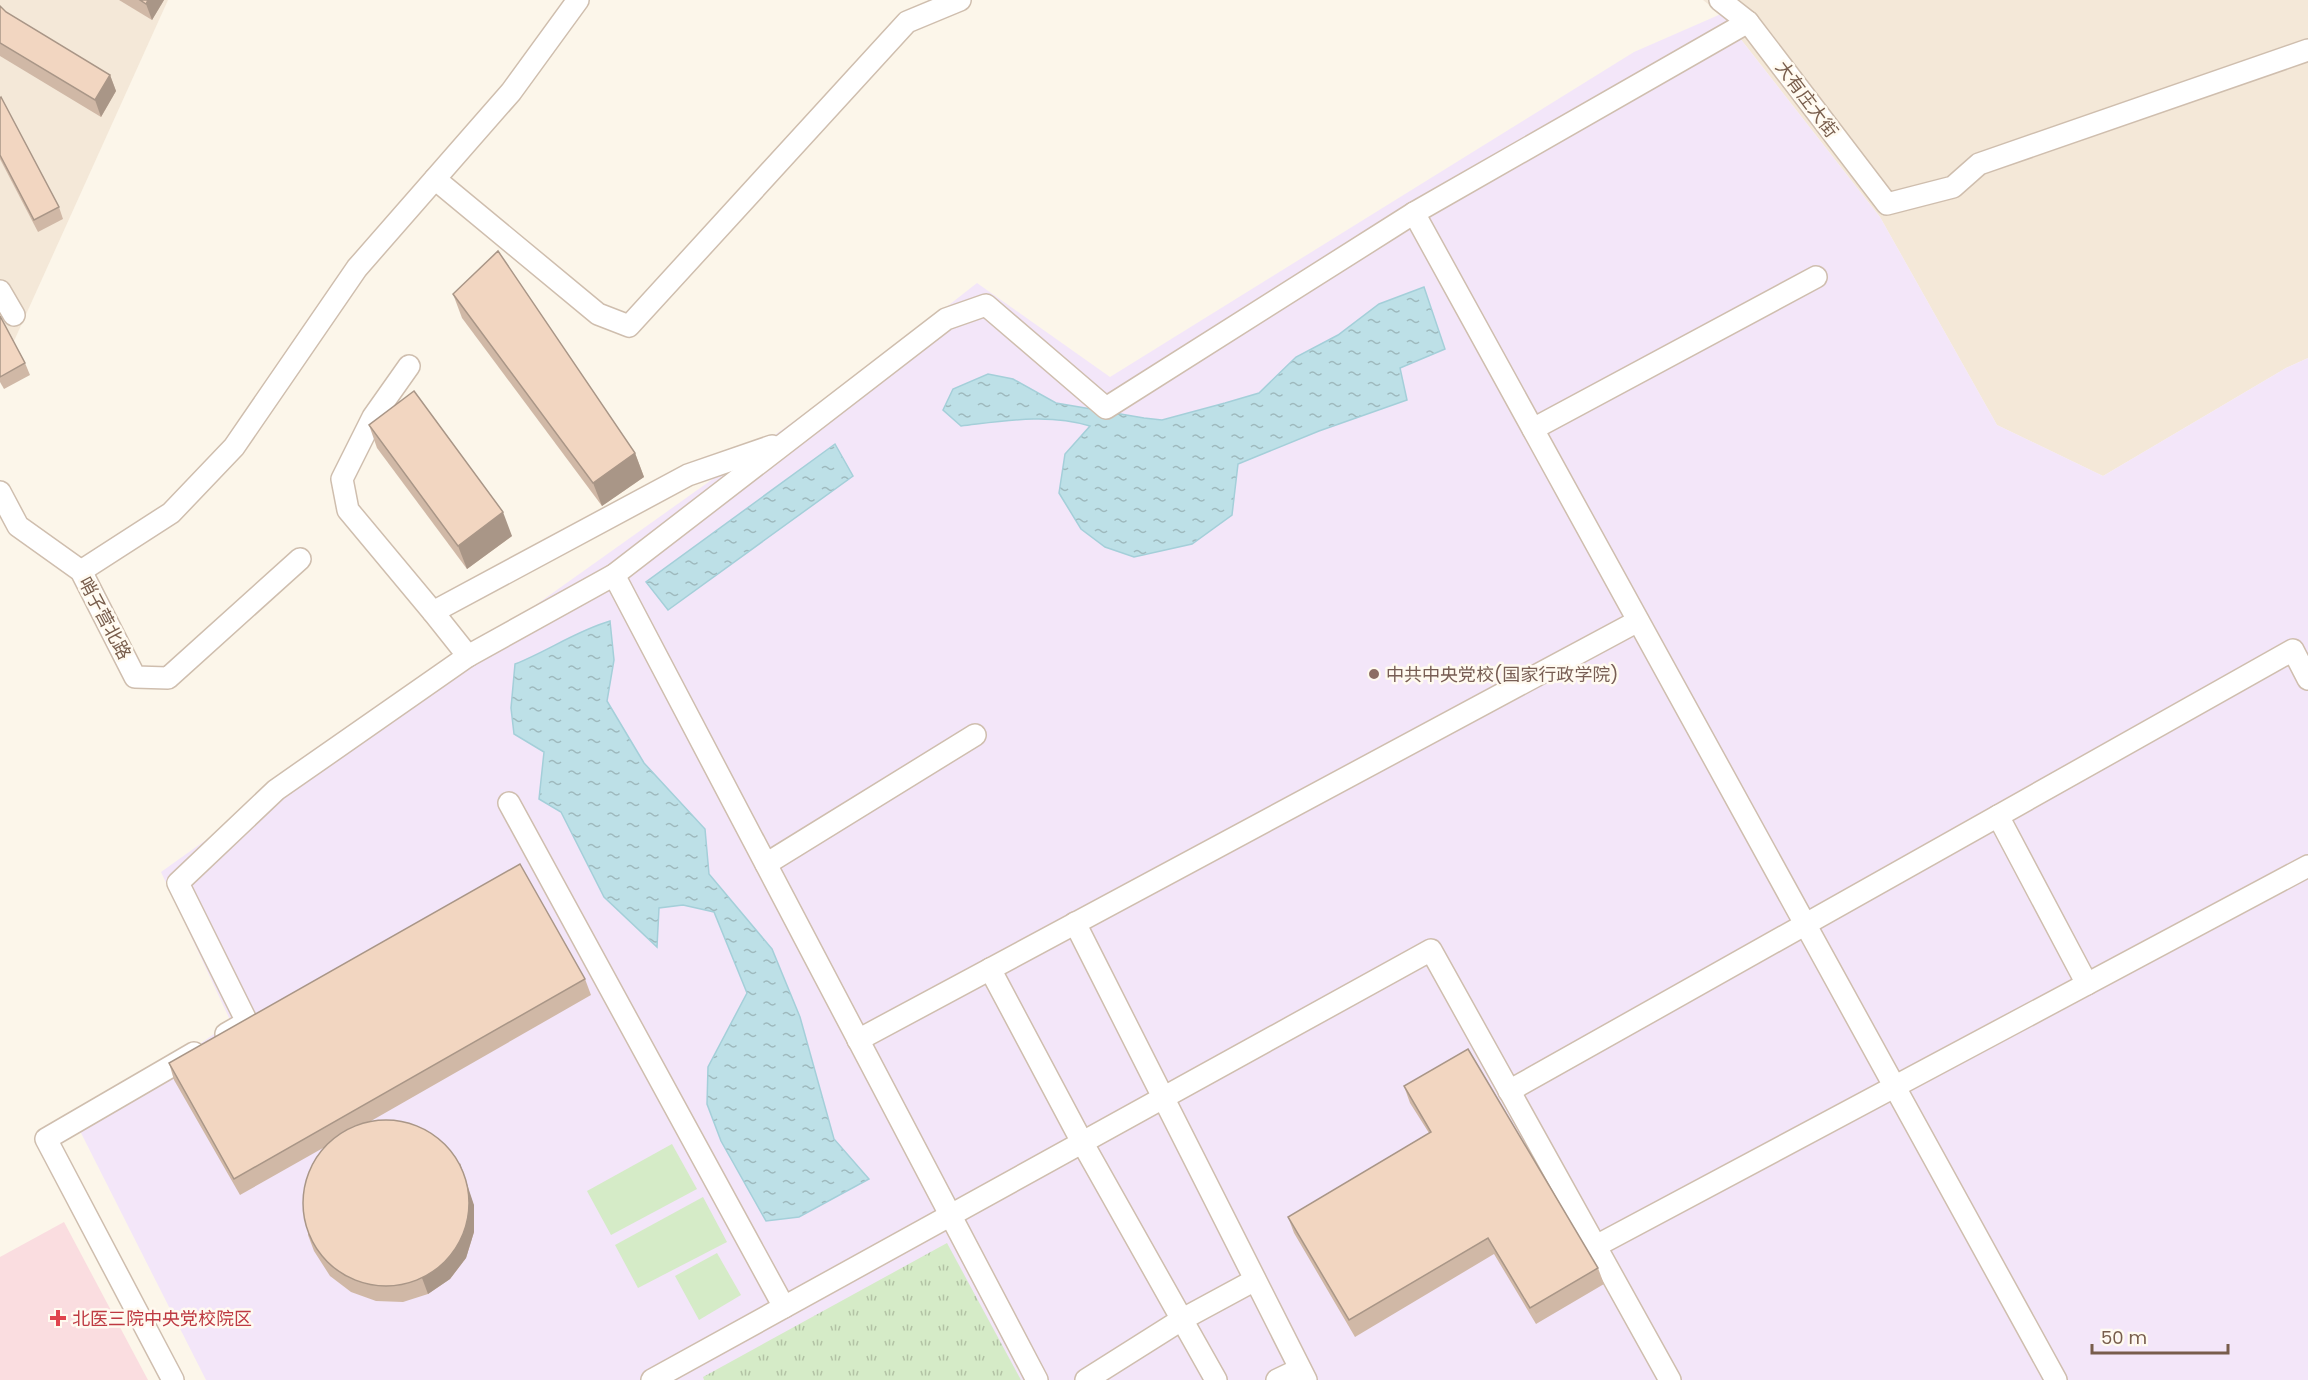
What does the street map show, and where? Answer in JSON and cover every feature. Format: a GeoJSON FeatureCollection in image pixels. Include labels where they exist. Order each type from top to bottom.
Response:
{"type":"FeatureCollection","features":[{"type":"Feature","properties":{"kind":"street"},"geometry":{"type":"LineString","coordinates":[[81,571],[171,513],[234,447],[357,268],[511,92],[578,0]]}},
{"type":"Feature","properties":{"kind":"street"},"geometry":{"type":"LineString","coordinates":[[435,179],[598,314],[629,326],[907,22],[960,0]]}},
{"type":"Feature","properties":{"kind":"street","name":"大有庄大街"},"geometry":{"type":"LineString","coordinates":[[1720,0],[1748,22],[1887,204],[1953,187],[1979,164],[2308,50]]}},
{"type":"Feature","properties":{"kind":"street"},"geometry":{"type":"LineString","coordinates":[[173,1380],[46,1139],[247,1022],[178,883],[276,790],[468,656],[614,575],[946,319],[986,305],[1106,408],[1414,213],[1748,22]]}},
{"type":"Feature","properties":{"kind":"street"},"geometry":{"type":"LineString","coordinates":[[1414,213],[2056,1380]]}},
{"type":"Feature","properties":{"kind":"street"},"geometry":{"type":"LineString","coordinates":[[1533,429],[1816,277]]}},
{"type":"Feature","properties":{"kind":"street"},"geometry":{"type":"LineString","coordinates":[[0,291],[14,315]]}},
{"type":"Feature","properties":{"kind":"street"},"geometry":{"type":"LineString","coordinates":[[409,366],[373,417],[342,479],[348,510],[468,656]]}},
{"type":"Feature","properties":{"kind":"street"},"geometry":{"type":"LineString","coordinates":[[433,612],[688,475],[790,440]]}},
{"type":"Feature","properties":{"kind":"street","name":"哨子营北路"},"geometry":{"type":"LineString","coordinates":[[0,492],[18,526],[81,571],[135,676],[168,678],[300,559]]}},
{"type":"Feature","properties":{"kind":"street"},"geometry":{"type":"LineString","coordinates":[[614,575],[1037,1380]]}},
{"type":"Feature","properties":{"kind":"street"},"geometry":{"type":"LineString","coordinates":[[858,1040],[1638,621]]}},
{"type":"Feature","properties":{"kind":"street"},"geometry":{"type":"LineString","coordinates":[[1509,1091],[2293,650],[2308,679]]}},
{"type":"Feature","properties":{"kind":"street"},"geometry":{"type":"LineString","coordinates":[[766,864],[975,735]]}},
{"type":"Feature","properties":{"kind":"street"},"geometry":{"type":"LineString","coordinates":[[509,803],[784,1307]]}},
{"type":"Feature","properties":{"kind":"street"},"geometry":{"type":"LineString","coordinates":[[1998,816],[2086,984]]}},
{"type":"Feature","properties":{"kind":"street"},"geometry":{"type":"LineString","coordinates":[[1596,1246],[2308,866]]}},
{"type":"Feature","properties":{"kind":"street"},"geometry":{"type":"LineString","coordinates":[[1075,923],[1303,1374],[1277,1380]]}},
{"type":"Feature","properties":{"kind":"street"},"geometry":{"type":"LineString","coordinates":[[662,1377],[784,1307],[1431,950],[1670,1380]]}},
{"type":"Feature","properties":{"kind":"street"},"geometry":{"type":"LineString","coordinates":[[990,969],[1082,1142],[1216,1380]]}},
{"type":"Feature","properties":{"kind":"street"},"geometry":{"type":"LineString","coordinates":[[1086,1380],[1181,1320],[1255,1280]]}},
{"type":"Feature","properties":{"kind":"shaded area"},"geometry":{"type":"Polygon","coordinates":[[[0,0],[168,0],[0,372],[0,0]]]}},
{"type":"Feature","properties":{"kind":"shaded area"},"geometry":{"type":"Polygon","coordinates":[[[1703,0],[2308,0],[2308,358],[2286,368],[2103,476],[1997,425],[1880,217],[1721,14],[1703,0]]]}},
{"type":"Feature","properties":{"kind":"shaded area","name":"中共中央党校(国家行政学院)"},"geometry":{"type":"Polygon","coordinates":[[[1721,14],[1880,217],[1997,425],[2103,476],[2286,368],[2308,358],[2308,1380],[206,1380],[79,1129],[231,1022],[161,872],[870,367],[977,283],[1110,377],[1634,52],[1721,14]]]}},
{"type":"Feature","properties":{"kind":"shaded area","name":"北医三院中央党校院区"},"geometry":{"type":"Polygon","coordinates":[[[64,1222],[148,1380],[0,1380],[0,1257],[64,1222]]]}},
{"type":"Feature","properties":{"kind":"green space"},"geometry":{"type":"Polygon","coordinates":[[[672,1144],[697,1189],[611,1235],[587,1191],[672,1144]]]}},
{"type":"Feature","properties":{"kind":"green space"},"geometry":{"type":"Polygon","coordinates":[[[703,1197],[727,1242],[638,1288],[615,1245],[703,1197]]]}},
{"type":"Feature","properties":{"kind":"green space"},"geometry":{"type":"Polygon","coordinates":[[[947,1243],[1021,1380],[704,1380],[703,1377],[947,1243]]]}},
{"type":"Feature","properties":{"kind":"green space"},"geometry":{"type":"Polygon","coordinates":[[[717,1253],[741,1295],[699,1320],[675,1276],[717,1253]]]}},
{"type":"Feature","properties":{"kind":"water"},"geometry":{"type":"Polygon","coordinates":[[[1424,287],[1445,349],[1400,368],[1407,400],[1319,431],[1238,464],[1232,515],[1192,544],[1134,557],[1105,547],[1081,529],[1059,493],[1065,454],[1090,426],[1042,419],[961,426],[943,410],[953,389],[988,374],[1013,379],[1056,403],[1162,420],[1259,393],[1296,357],[1338,335],[1379,304],[1424,287]]]}},
{"type":"Feature","properties":{"kind":"water"},"geometry":{"type":"Polygon","coordinates":[[[835,444],[853,476],[668,610],[646,582],[835,444]]]}},
{"type":"Feature","properties":{"kind":"water"},"geometry":{"type":"Polygon","coordinates":[[[610,621],[614,660],[607,701],[644,763],[705,829],[709,874],[772,949],[800,1017],[834,1139],[869,1179],[799,1217],[766,1221],[721,1141],[707,1104],[708,1067],[747,993],[714,912],[683,905],[659,908],[657,947],[604,897],[561,812],[539,799],[544,752],[514,734],[511,708],[515,664],[585,630],[610,621]]]}},
{"type":"Feature","properties":{"kind":"building"},"geometry":{"type":"Polygon","coordinates":[[[0,6],[6,12],[110,75],[95,100],[0,43],[0,6]]]}},
{"type":"Feature","properties":{"kind":"building"},"geometry":{"type":"Polygon","coordinates":[[[1,97],[59,207],[34,220],[0,155],[1,97]]]}},
{"type":"Feature","properties":{"kind":"building"},"geometry":{"type":"Polygon","coordinates":[[[498,251],[635,453],[593,483],[453,294],[498,251]]]}},
{"type":"Feature","properties":{"kind":"building"},"geometry":{"type":"Polygon","coordinates":[[[0,316],[25,363],[0,377],[0,316]]]}},
{"type":"Feature","properties":{"kind":"building"},"geometry":{"type":"Polygon","coordinates":[[[414,391],[503,512],[458,546],[369,425],[414,391]]]}},
{"type":"Feature","properties":{"kind":"building"},"geometry":{"type":"Polygon","coordinates":[[[520,864],[585,979],[234,1179],[169,1063],[520,864]]]}},
{"type":"Feature","properties":{"kind":"building"},"geometry":{"type":"Polygon","coordinates":[[[1468,1049],[1598,1268],[1530,1308],[1488,1238],[1349,1320],[1288,1217],[1431,1132],[1404,1086],[1468,1049]]]}},
{"type":"Feature","properties":{"kind":"building"},"geometry":{"type":"Polygon","coordinates":[[[386,1120],[402,1121],[418,1126],[445,1144],[463,1171],[468,1187],[468,1219],[463,1235],[445,1262],[418,1280],[402,1285],[386,1286],[370,1285],[354,1280],[327,1262],[309,1235],[304,1219],[303,1203],[304,1187],[309,1171],[327,1144],[354,1126],[370,1121],[386,1120]]]}},
{"type":"Feature","properties":{"kind":"place","name":"中共中央党校(国家行政学院)"},"geometry":{"type":"Point","coordinates":[1374,674]}},
{"type":"Feature","properties":{"kind":"place","name":"北医三院中央党校院区"},"geometry":{"type":"Point","coordinates":[58,1318]}}]}
